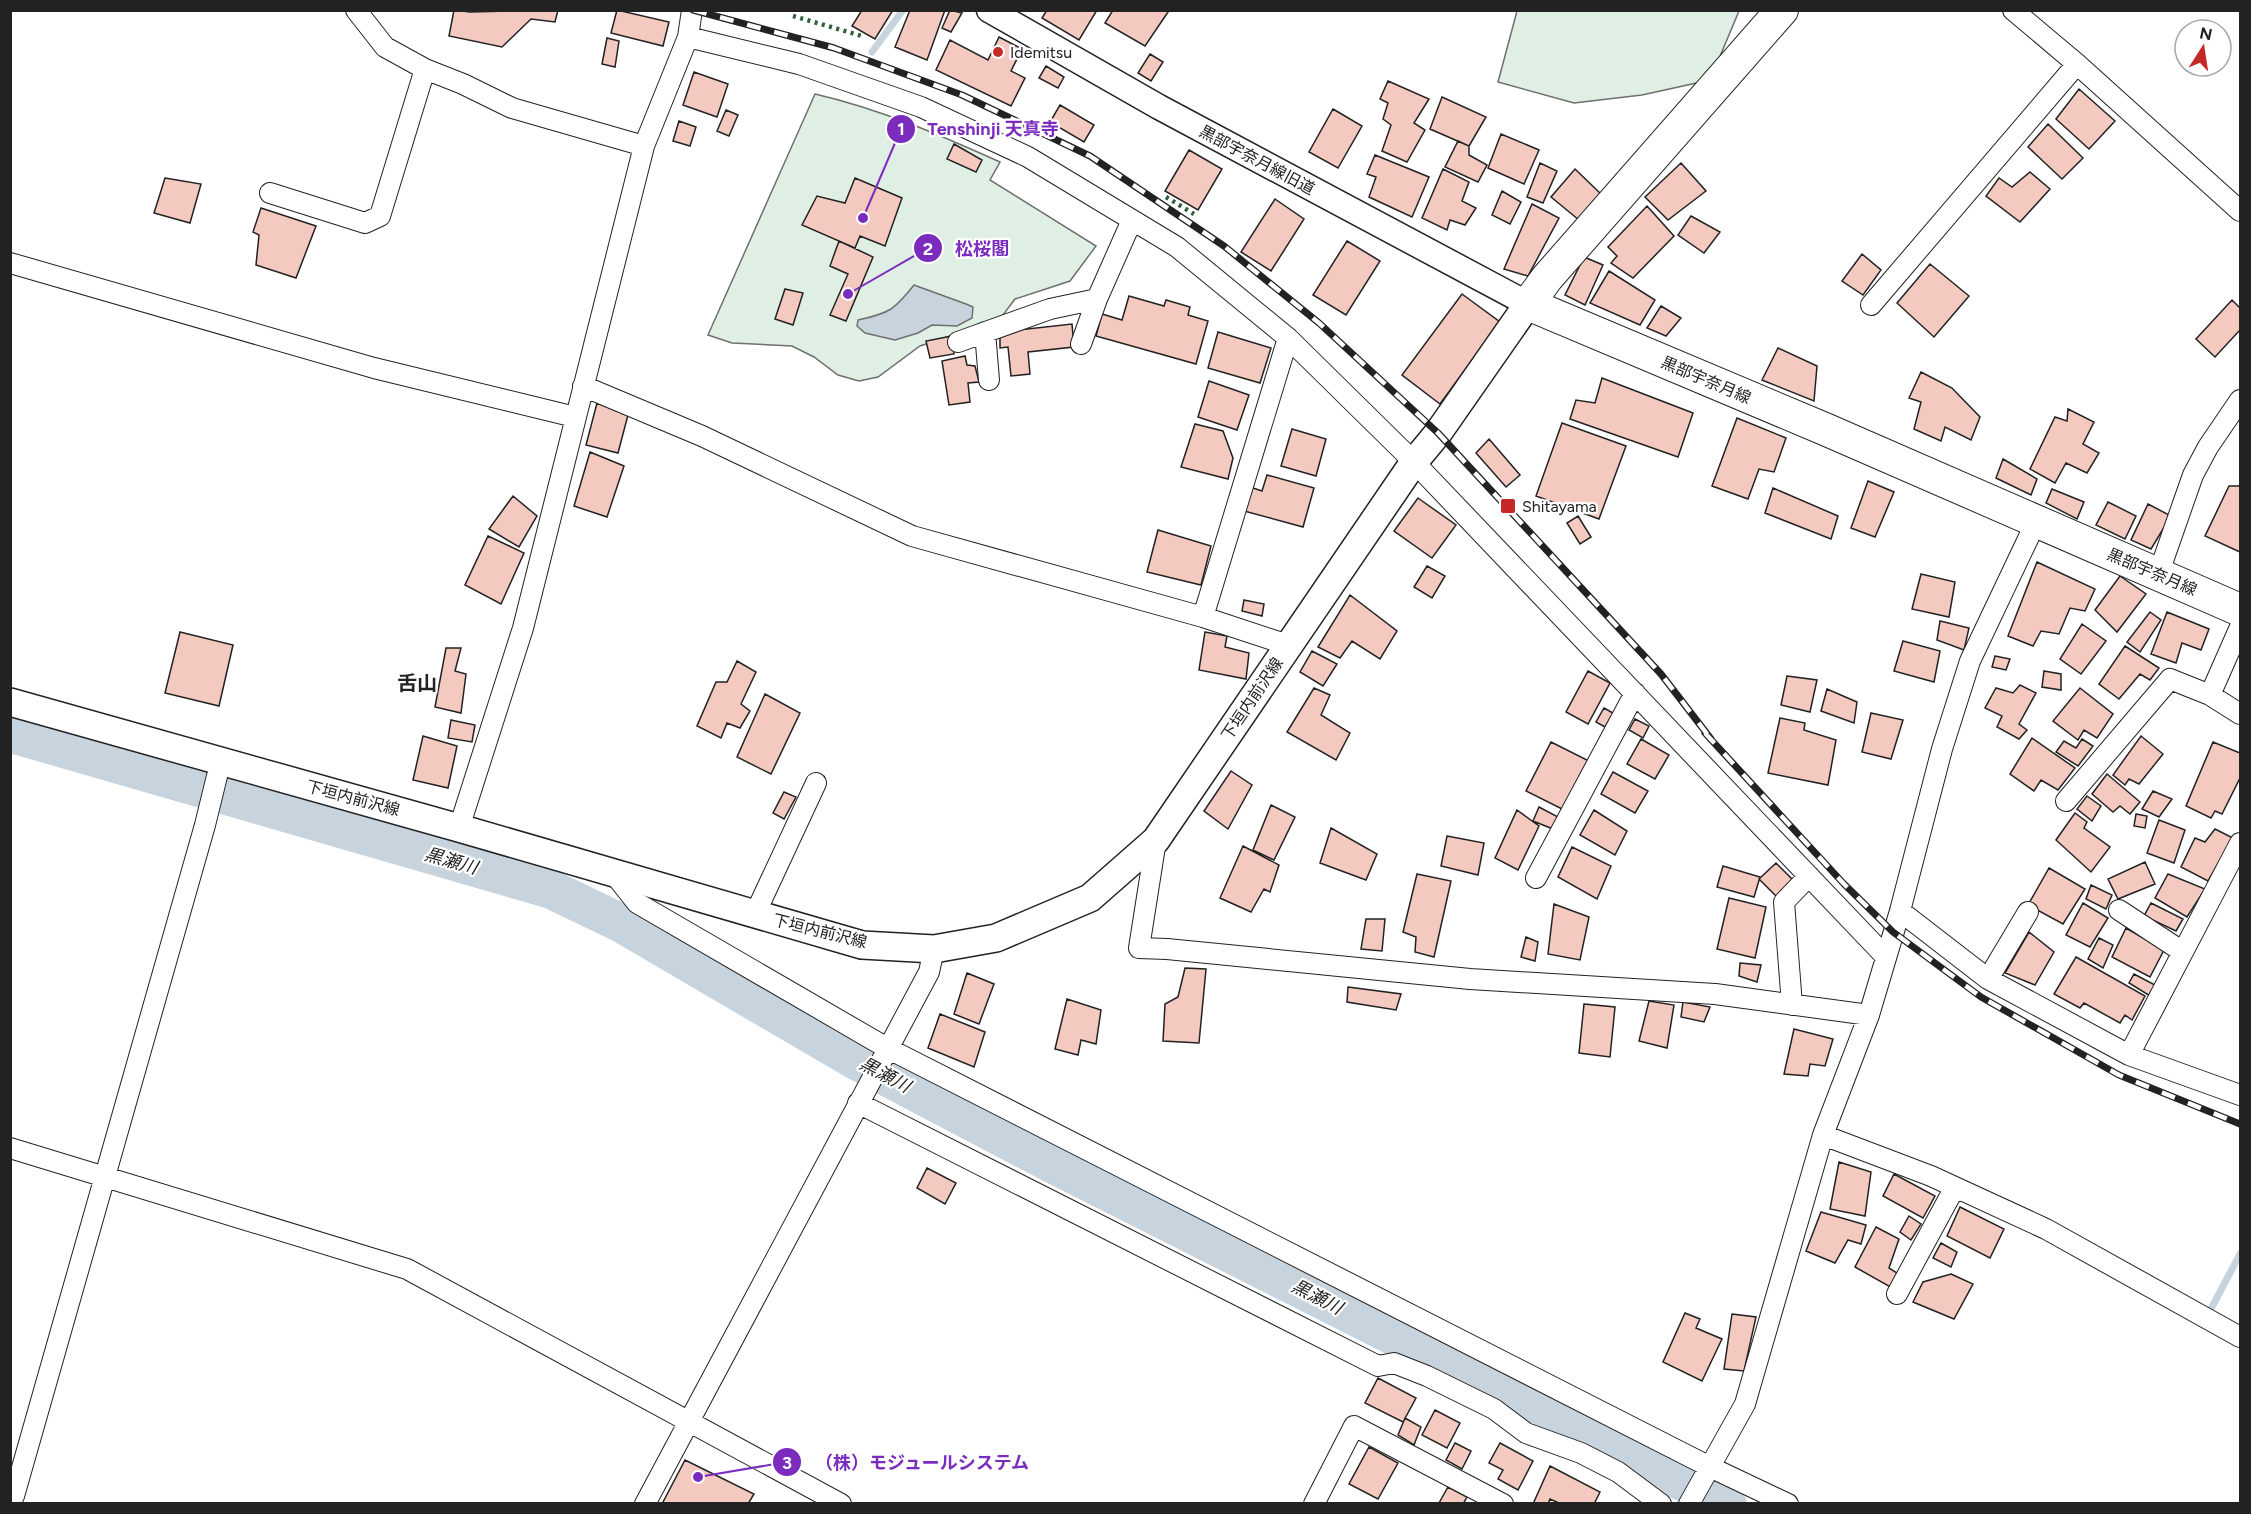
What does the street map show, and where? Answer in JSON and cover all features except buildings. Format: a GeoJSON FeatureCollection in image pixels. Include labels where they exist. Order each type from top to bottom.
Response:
{"type":"FeatureCollection","features":[{"type":"Feature","properties":{"kind":"main road"},"geometry":{"type":"LineString","coordinates":[[1528,304],[1555,269],[1782,10]]}},
{"type":"Feature","properties":{"kind":"main road","name":"下垣内前沢線"},"geometry":{"type":"LineString","coordinates":[[10,702],[220,769],[459,828],[861,945],[934,949],[996,938],[1090,898],[1156,840],[1414,462],[1438,433],[1528,304]]}},
{"type":"Feature","properties":{"kind":"main road","name":"黒部宇奈月線"},"geometry":{"type":"LineString","coordinates":[[1528,304],[1827,430],[2241,610]]}},
{"type":"Feature","properties":{"kind":"street"},"geometry":{"type":"LineString","coordinates":[[356,10],[385,47],[425,69],[512,108],[644,146]]}},
{"type":"Feature","properties":{"kind":"street"},"geometry":{"type":"LineString","coordinates":[[459,828],[523,628],[644,146],[688,37],[692,10]]}},
{"type":"Feature","properties":{"kind":"street","name":"黒部宇奈月線旧道"},"geometry":{"type":"LineString","coordinates":[[990,10],[1170,112],[1528,304]]}},
{"type":"Feature","properties":{"kind":"street"},"geometry":{"type":"LineString","coordinates":[[2013,10],[2077,64],[2241,211]]}},
{"type":"Feature","properties":{"kind":"street"},"geometry":{"type":"LineString","coordinates":[[688,37],[799,64],[921,107],[1028,157],[1177,247],[1288,338],[1414,462],[1886,957]]}},
{"type":"Feature","properties":{"kind":"street"},"geometry":{"type":"LineString","coordinates":[[1871,305],[2077,64]]}},
{"type":"Feature","properties":{"kind":"street"},"geometry":{"type":"LineString","coordinates":[[270,193],[365,223],[380,216],[425,69]]}},
{"type":"Feature","properties":{"kind":"street"},"geometry":{"type":"LineString","coordinates":[[1081,344],[1097,299],[1132,220]]}},
{"type":"Feature","properties":{"kind":"street"},"geometry":{"type":"LineString","coordinates":[[10,263],[374,368],[575,417]]}},
{"type":"Feature","properties":{"kind":"street"},"geometry":{"type":"LineString","coordinates":[[958,342],[1050,309],[1097,299]]}},
{"type":"Feature","properties":{"kind":"street"},"geometry":{"type":"LineString","coordinates":[[985,332],[989,380]]}},
{"type":"Feature","properties":{"kind":"street"},"geometry":{"type":"LineString","coordinates":[[1203,617],[1288,338]]}},
{"type":"Feature","properties":{"kind":"street"},"geometry":{"type":"LineString","coordinates":[[583,386],[702,436],[912,536],[1203,617],[1288,645]]}},
{"type":"Feature","properties":{"kind":"street"},"geometry":{"type":"LineString","coordinates":[[2158,575],[2193,475],[2208,447],[2241,400]]}},
{"type":"Feature","properties":{"kind":"street"},"geometry":{"type":"LineString","coordinates":[[1689,1503],[1745,1404],[1823,1135],[1869,1015],[1942,749],[1970,661],[2036,522]]}},
{"type":"Feature","properties":{"kind":"street"},"geometry":{"type":"LineString","coordinates":[[2210,695],[2241,627]]}},
{"type":"Feature","properties":{"kind":"street"},"geometry":{"type":"LineString","coordinates":[[2066,801],[2170,679],[2210,695],[2241,714]]}},
{"type":"Feature","properties":{"kind":"street"},"geometry":{"type":"LineString","coordinates":[[1536,878],[1635,693]]}},
{"type":"Feature","properties":{"kind":"street"},"geometry":{"type":"LineString","coordinates":[[10,1499],[14,1496],[220,769]]}},
{"type":"Feature","properties":{"kind":"street"},"geometry":{"type":"LineString","coordinates":[[755,914],[816,783]]}},
{"type":"Feature","properties":{"kind":"street"},"geometry":{"type":"LineString","coordinates":[[1156,840],[1139,948],[1470,979],[1715,994],[1869,1015]]}},
{"type":"Feature","properties":{"kind":"street"},"geometry":{"type":"LineString","coordinates":[[2130,1055],[2241,843]]}},
{"type":"Feature","properties":{"kind":"street"},"geometry":{"type":"LineString","coordinates":[[614,874],[637,903],[887,1048],[1710,1467],[1788,1503]]}},
{"type":"Feature","properties":{"kind":"street"},"geometry":{"type":"LineString","coordinates":[[1792,1005],[1784,902],[1809,876]]}},
{"type":"Feature","properties":{"kind":"street"},"geometry":{"type":"LineString","coordinates":[[2119,910],[2184,952]]}},
{"type":"Feature","properties":{"kind":"street"},"geometry":{"type":"LineString","coordinates":[[1899,911],[1988,979],[2130,1055],[2241,1095]]}},
{"type":"Feature","properties":{"kind":"street"},"geometry":{"type":"LineString","coordinates":[[1988,979],[2028,912]]}},
{"type":"Feature","properties":{"kind":"street"},"geometry":{"type":"LineString","coordinates":[[645,1503],[929,972],[934,949]]}},
{"type":"Feature","properties":{"kind":"street"},"geometry":{"type":"LineString","coordinates":[[862,1097],[1378,1366],[1394,1363],[1446,1385],[1494,1409],[1526,1433],[1581,1453],[1618,1472],[1661,1503]]}},
{"type":"Feature","properties":{"kind":"street"},"geometry":{"type":"LineString","coordinates":[[1823,1135],[1931,1176],[2046,1229],[2241,1337]]}},
{"type":"Feature","properties":{"kind":"street"},"geometry":{"type":"LineString","coordinates":[[10,1148],[407,1269],[688,1423],[841,1503]]}},
{"type":"Feature","properties":{"kind":"street"},"geometry":{"type":"LineString","coordinates":[[1897,1294],[1955,1187]]}},
{"type":"Feature","properties":{"kind":"street"},"geometry":{"type":"LineString","coordinates":[[1314,1503],[1354,1426],[1503,1503]]}},
{"type":"Feature","properties":{"kind":"green space"},"geometry":{"type":"Polygon","coordinates":[[[1517,11],[1739,11],[1710,80],[1642,95],[1574,103],[1498,82],[1517,11]]]}},
{"type":"Feature","properties":{"kind":"green space"},"geometry":{"type":"Polygon","coordinates":[[[815,94],[886,115],[1000,162],[990,180],[1096,246],[1070,281],[1015,299],[1003,315],[972,329],[920,346],[878,377],[859,381],[838,375],[814,357],[792,346],[732,343],[708,335],[815,94]]]}},
{"type":"Feature","properties":{"kind":"shaded area"},"geometry":{"type":"Polygon","coordinates":[[[914,285],[973,307],[972,318],[957,326],[932,325],[918,333],[895,340],[865,333],[857,326],[858,320],[885,312],[896,305],[914,285]]]}},
{"type":"Feature","properties":{"kind":"waterway"},"geometry":{"type":"LineString","coordinates":[[872,52],[903,10]]}},
{"type":"Feature","properties":{"kind":"waterway","name":"黒瀬川"},"geometry":{"type":"LineString","coordinates":[[10,733],[550,889],[621,923],[857,1061],[1053,1164],[1727,1504]]}},
{"type":"Feature","properties":{"kind":"waterway"},"geometry":{"type":"LineString","coordinates":[[2212,1307],[2240,1254]]}},
{"type":"Feature","properties":{"kind":"railway"},"geometry":{"type":"LineString","coordinates":[[693,10],[834,48],[962,95],[1090,156],[1224,246],[1319,323],[1438,433],[1661,674],[1711,739]]}},
{"type":"Feature","properties":{"kind":"railway"},"geometry":{"type":"LineString","coordinates":[[1705,733],[1844,884],[1893,932],[1981,997],[2119,1075],[2240,1124]]}},
{"type":"Feature","properties":{"kind":"hedge"},"geometry":{"type":"LineString","coordinates":[[793,16],[862,36]]}},
{"type":"Feature","properties":{"kind":"hedge"},"geometry":{"type":"LineString","coordinates":[[1166,197],[1194,214]]}},
{"type":"Feature","properties":{"kind":"place","name":"Idemitsu"},"geometry":{"type":"Point","coordinates":[998,52]}},
{"type":"Feature","properties":{"kind":"place","name":"Tenshinji 天真寺"},"geometry":{"type":"Point","coordinates":[863,218]}},
{"type":"Feature","properties":{"kind":"place","name":"松桜閣"},"geometry":{"type":"Point","coordinates":[848,294]}},
{"type":"Feature","properties":{"kind":"place","name":"Shitayama"},"geometry":{"type":"Point","coordinates":[1508,506]}},
{"type":"Feature","properties":{"kind":"place","name":"（株）モジュールシステム"},"geometry":{"type":"Point","coordinates":[698,1477]}},
{"type":"Feature","properties":{"kind":"district","name":"舌山"},"geometry":{"type":"Point","coordinates":[417,683]}}]}
